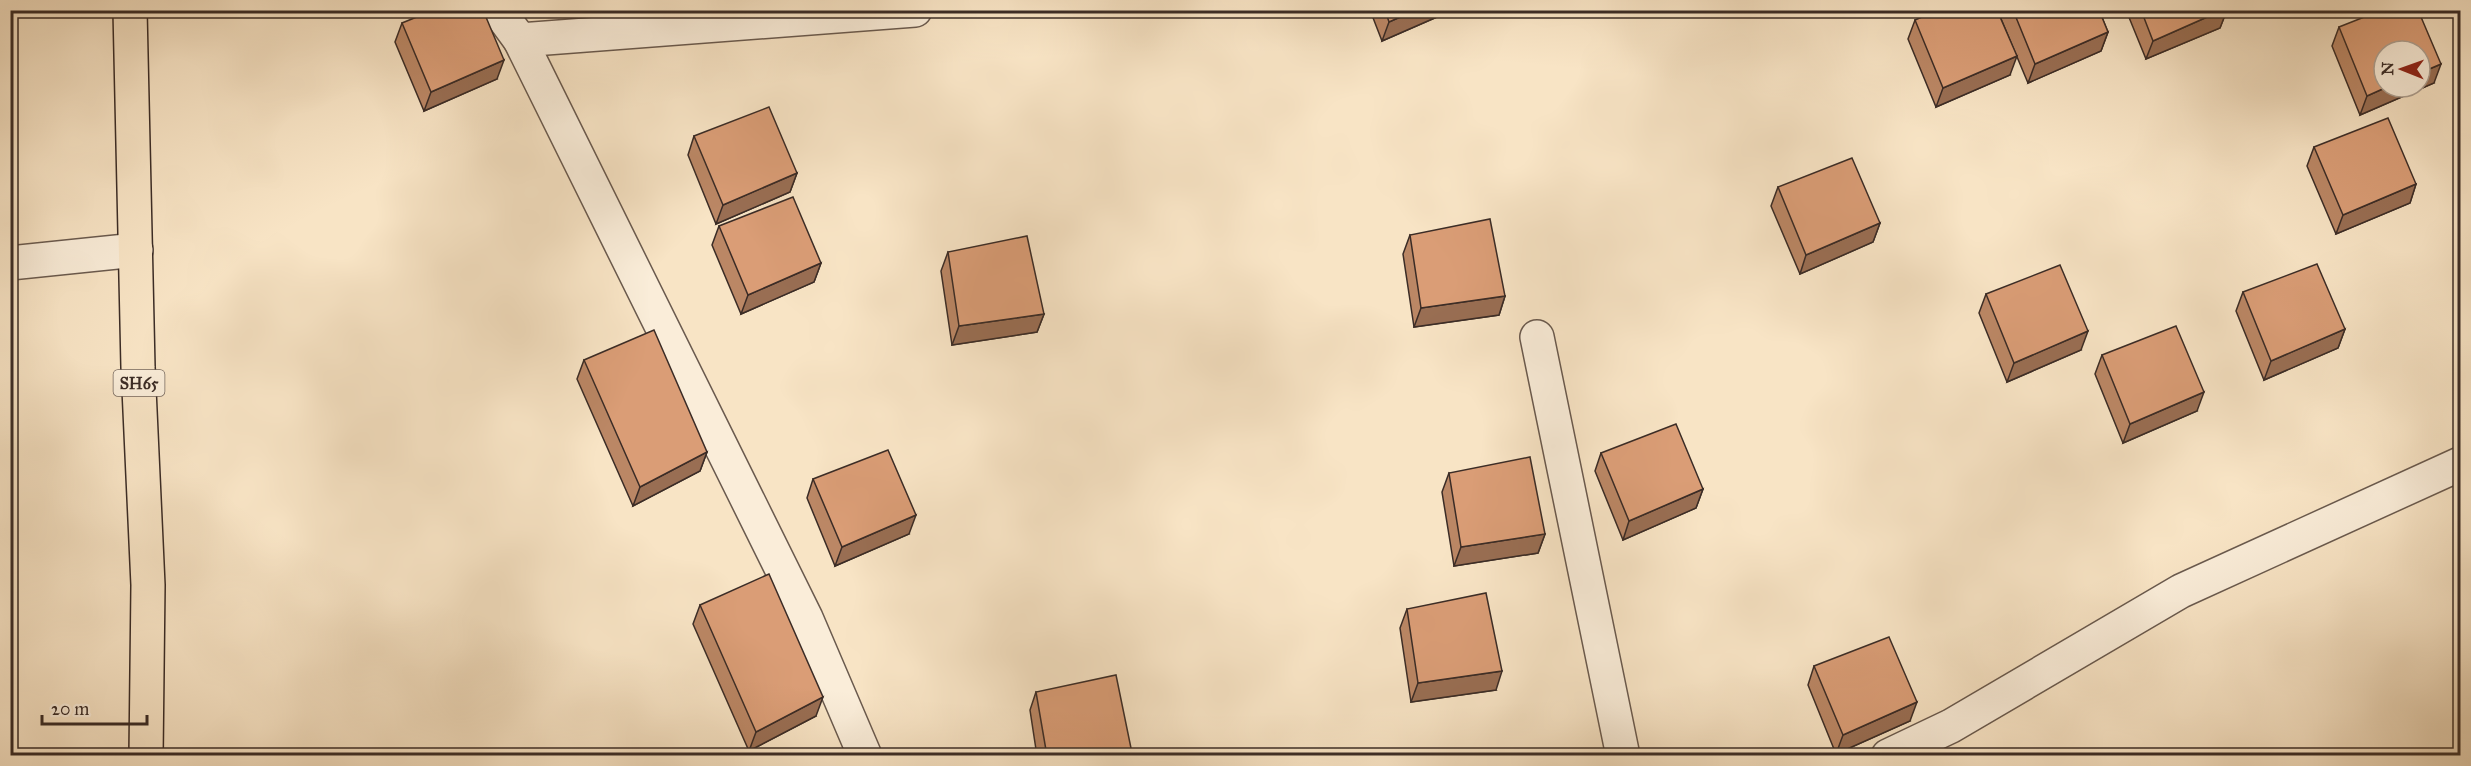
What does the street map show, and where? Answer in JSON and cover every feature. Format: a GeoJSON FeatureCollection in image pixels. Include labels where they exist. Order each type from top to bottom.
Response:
{"type":"FeatureCollection","features":[{"type":"Feature","properties":{"kind":"main road","name":"SH65"},"geometry":{"type":"LineString","coordinates":[[130,10],[148,585],[146,756]]}},
{"type":"Feature","properties":{"kind":"street"},"geometry":{"type":"LineString","coordinates":[[498,10],[520,40],[806,618],[865,756]]}},
{"type":"Feature","properties":{"kind":"street"},"geometry":{"type":"LineString","coordinates":[[520,40],[915,10]]}},
{"type":"Feature","properties":{"kind":"street"},"geometry":{"type":"LineString","coordinates":[[10,263],[136,250]]}},
{"type":"Feature","properties":{"kind":"street"},"geometry":{"type":"LineString","coordinates":[[1537,337],[1623,756]]}},
{"type":"Feature","properties":{"kind":"street"},"geometry":{"type":"LineString","coordinates":[[1888,756],[1951,726],[2181,591],[2460,464]]}},
{"type":"Feature","properties":{"kind":"building"},"geometry":{"type":"Polygon","coordinates":[[[434,10],[483,10],[504,60],[431,92],[402,23],[434,10]]]}},
{"type":"Feature","properties":{"kind":"building"},"geometry":{"type":"Polygon","coordinates":[[[1385,10],[1416,10],[1389,22],[1385,10]]]}},
{"type":"Feature","properties":{"kind":"building"},"geometry":{"type":"Polygon","coordinates":[[[1938,10],[1997,10],[2017,56],[1943,88],[1915,20],[1938,10]]]}},
{"type":"Feature","properties":{"kind":"building"},"geometry":{"type":"Polygon","coordinates":[[[2013,10],[2099,10],[2108,32],[2035,64],[2013,10]]]}},
{"type":"Feature","properties":{"kind":"building"},"geometry":{"type":"Polygon","coordinates":[[[2141,10],[2223,10],[2153,41],[2141,10]]]}},
{"type":"Feature","properties":{"kind":"building"},"geometry":{"type":"Polygon","coordinates":[[[2382,10],[2418,10],[2430,39],[2372,39],[2372,94],[2367,96],[2339,27],[2382,10]]]}},
{"type":"Feature","properties":{"kind":"building"},"geometry":{"type":"Polygon","coordinates":[[[2432,43],[2441,64],[2432,68],[2432,43]]]}},
{"type":"Feature","properties":{"kind":"building"},"geometry":{"type":"Polygon","coordinates":[[[769,107],[797,173],[723,205],[694,136],[769,107]]]}},
{"type":"Feature","properties":{"kind":"building"},"geometry":{"type":"Polygon","coordinates":[[[2388,118],[2416,184],[2343,215],[2314,147],[2388,118]]]}},
{"type":"Feature","properties":{"kind":"building"},"geometry":{"type":"Polygon","coordinates":[[[1852,158],[1880,223],[1806,255],[1778,187],[1852,158]]]}},
{"type":"Feature","properties":{"kind":"building"},"geometry":{"type":"Polygon","coordinates":[[[793,197],[821,263],[748,295],[719,226],[793,197]]]}},
{"type":"Feature","properties":{"kind":"building"},"geometry":{"type":"Polygon","coordinates":[[[1490,219],[1505,296],[1421,308],[1410,235],[1490,219]]]}},
{"type":"Feature","properties":{"kind":"building"},"geometry":{"type":"Polygon","coordinates":[[[1027,236],[1044,314],[959,326],[948,252],[1027,236]]]}},
{"type":"Feature","properties":{"kind":"building"},"geometry":{"type":"Polygon","coordinates":[[[2317,264],[2345,329],[2271,361],[2243,292],[2317,264]]]}},
{"type":"Feature","properties":{"kind":"building"},"geometry":{"type":"Polygon","coordinates":[[[2060,265],[2088,331],[2014,363],[1986,294],[2060,265]]]}},
{"type":"Feature","properties":{"kind":"building"},"geometry":{"type":"Polygon","coordinates":[[[2176,326],[2204,392],[2130,424],[2102,355],[2176,326]]]}},
{"type":"Feature","properties":{"kind":"building"},"geometry":{"type":"Polygon","coordinates":[[[654,330],[707,452],[640,487],[584,360],[654,330]]]}},
{"type":"Feature","properties":{"kind":"building"},"geometry":{"type":"Polygon","coordinates":[[[1676,424],[1703,489],[1629,521],[1601,453],[1676,424]]]}},
{"type":"Feature","properties":{"kind":"building"},"geometry":{"type":"Polygon","coordinates":[[[888,450],[916,515],[842,547],[813,479],[888,450]]]}},
{"type":"Feature","properties":{"kind":"building"},"geometry":{"type":"Polygon","coordinates":[[[1530,457],[1545,534],[1461,547],[1449,473],[1530,457]]]}},
{"type":"Feature","properties":{"kind":"building"},"geometry":{"type":"Polygon","coordinates":[[[769,574],[823,697],[756,732],[700,605],[769,574]]]}},
{"type":"Feature","properties":{"kind":"building"},"geometry":{"type":"Polygon","coordinates":[[[1486,593],[1502,671],[1418,683],[1407,609],[1486,593]]]}},
{"type":"Feature","properties":{"kind":"building"},"geometry":{"type":"Polygon","coordinates":[[[1889,637],[1917,702],[1843,735],[1814,666],[1889,637]]]}},
{"type":"Feature","properties":{"kind":"building"},"geometry":{"type":"Polygon","coordinates":[[[1116,675],[1132,753],[1115,756],[1047,756],[1036,692],[1116,675]]]}}]}
